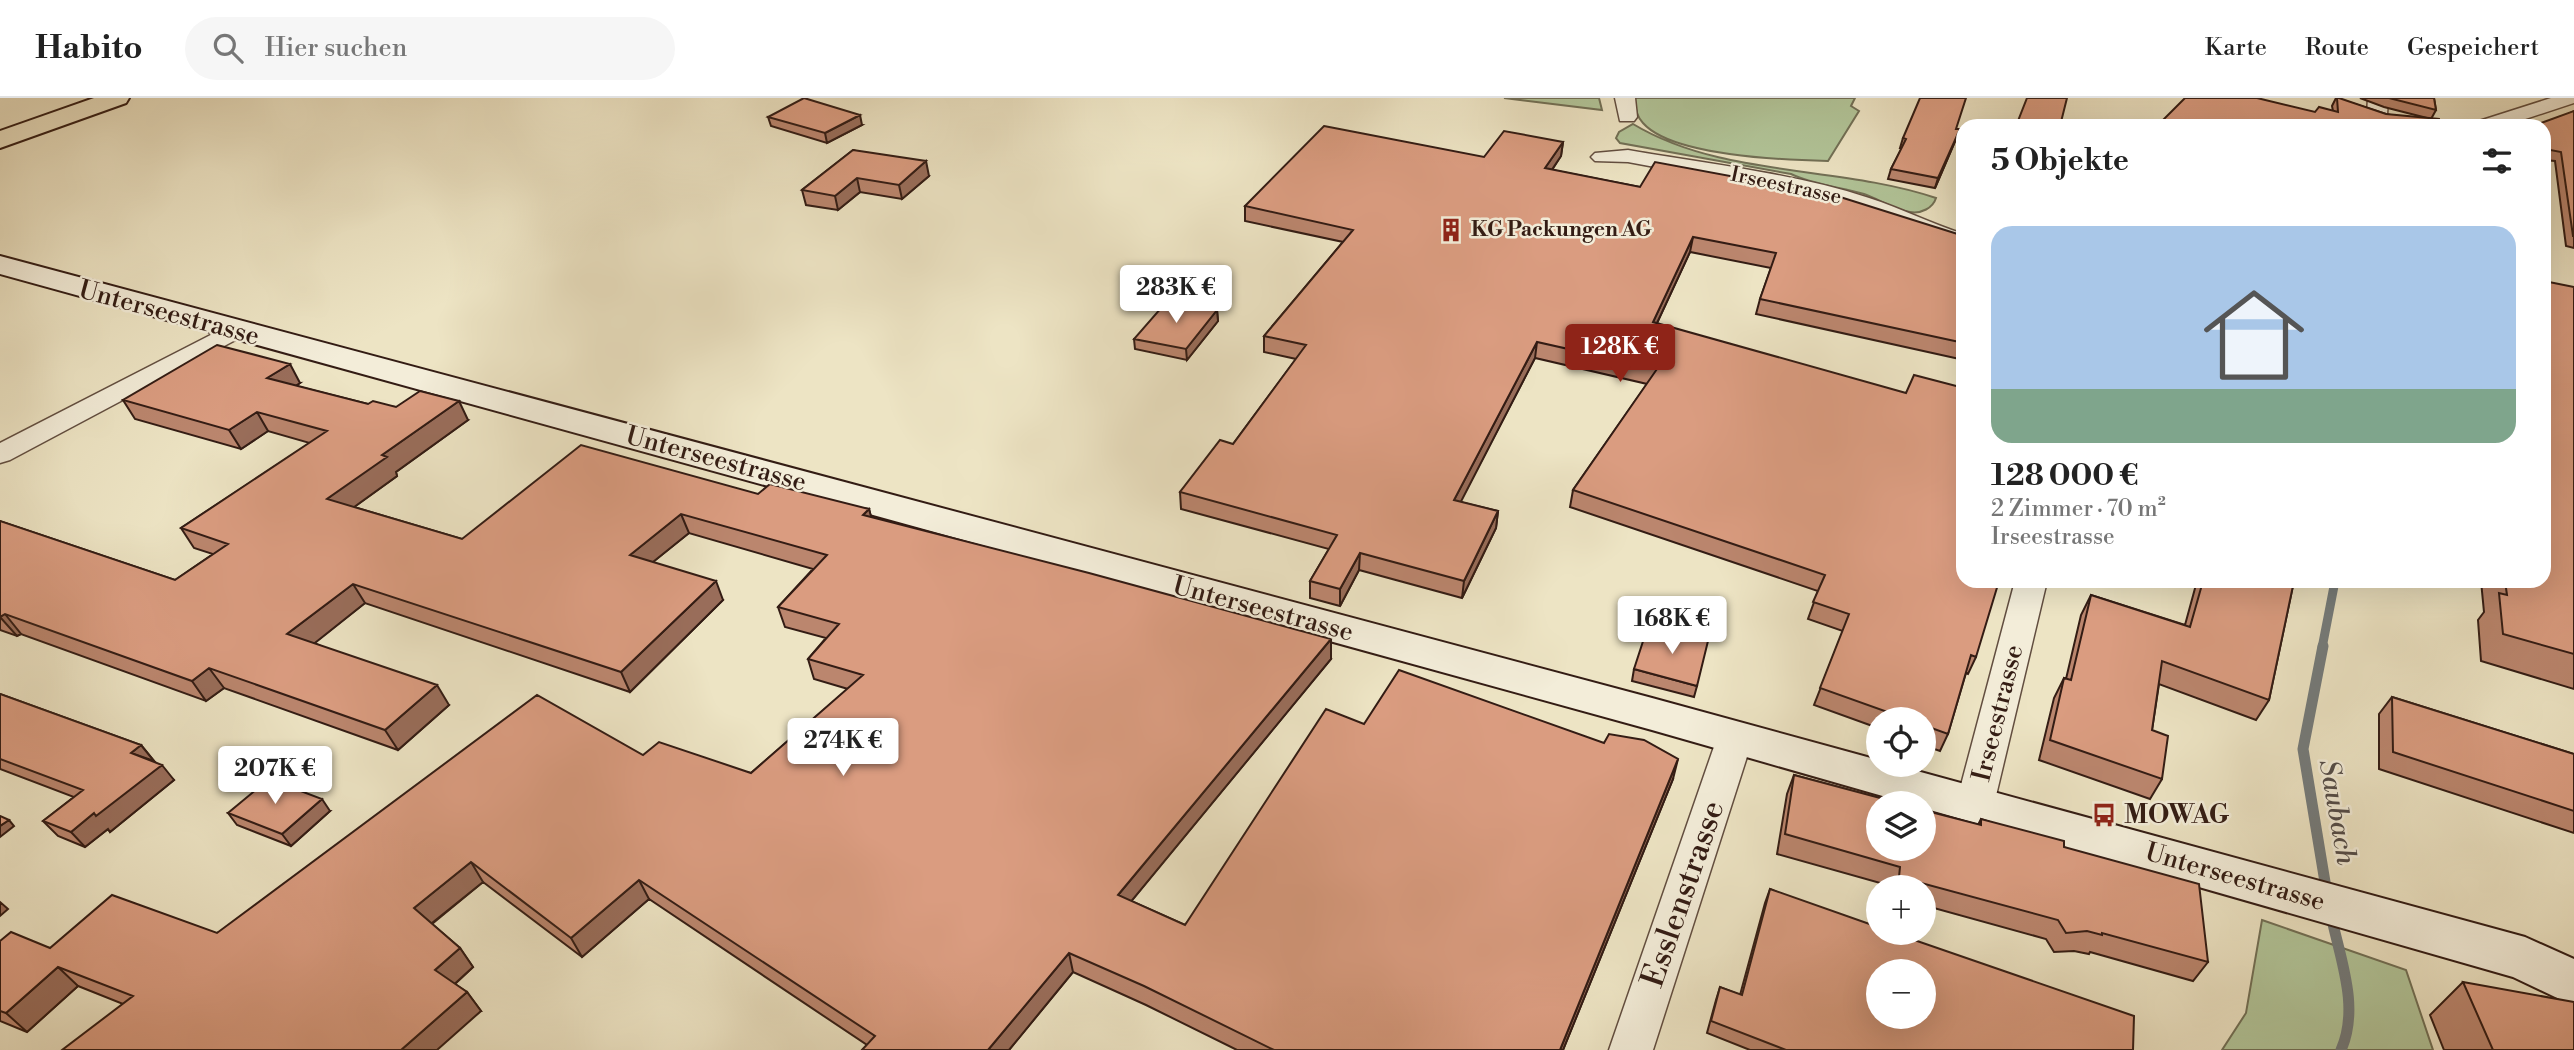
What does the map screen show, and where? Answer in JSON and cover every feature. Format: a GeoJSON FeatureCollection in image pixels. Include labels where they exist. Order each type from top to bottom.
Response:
{"type":"FeatureCollection","features":[{"type":"Feature","properties":{"kind":"highway"},"geometry":{"type":"LineString","coordinates":[[0,126],[80,98]]}},
{"type":"Feature","properties":{"kind":"highway"},"geometry":{"type":"LineString","coordinates":[[0,140],[117,98]]}},
{"type":"Feature","properties":{"kind":"street"},"geometry":{"type":"LineString","coordinates":[[2505,119],[2571,98]]}},
{"type":"Feature","properties":{"kind":"street"},"geometry":{"type":"LineString","coordinates":[[2356,106],[2378,106],[2397,119]]}},
{"type":"Feature","properties":{"kind":"street","name":"Irseestrasse"},"geometry":{"type":"LineString","coordinates":[[1602,157],[1628,156],[1823,192],[1863,203],[1925,230],[1956,240]]}},
{"type":"Feature","properties":{"kind":"street","name":"Unterseestrasse"},"geometry":{"type":"LineString","coordinates":[[0,265],[1975,804],[2525,959],[2574,984]]}},
{"type":"Feature","properties":{"kind":"street"},"geometry":{"type":"LineString","coordinates":[[0,454],[234,331]]}},
{"type":"Feature","properties":{"kind":"street","name":"Irseestrasse"},"geometry":{"type":"LineString","coordinates":[[1975,804],[2029,588]]}},
{"type":"Feature","properties":{"kind":"street","name":"Esslenstrasse"},"geometry":{"type":"LineString","coordinates":[[1631,1050],[1735,738]]}},
{"type":"Feature","properties":{"kind":"street","name":"Unterseestrasse"},"geometry":{"type":"LineString","coordinates":[[2525,959],[2574,962]]}},
{"type":"Feature","properties":{"kind":"green space"},"geometry":{"type":"Polygon","coordinates":[[[1504,98],[1599,98],[1602,110],[1504,98]]]}},
{"type":"Feature","properties":{"kind":"green space"},"geometry":{"type":"Polygon","coordinates":[[[1634,98],[1855,98],[1851,106],[1859,111],[1828,161],[1785,159],[1730,154],[1678,143],[1658,134],[1643,123],[1634,98]]]}},
{"type":"Feature","properties":{"kind":"green space"},"geometry":{"type":"Polygon","coordinates":[[[1633,124],[1668,141],[1705,154],[1860,180],[1936,198],[1926,209],[1910,212],[1864,194],[1791,174],[1620,143],[1616,138],[1619,132],[1633,124]]]}},
{"type":"Feature","properties":{"kind":"green space"},"geometry":{"type":"Polygon","coordinates":[[[2262,920],[2406,970],[2433,1050],[2222,1050],[2246,1013],[2262,920]]]}},
{"type":"Feature","properties":{"kind":"building"},"geometry":{"type":"Polygon","coordinates":[[[804,98],[860,115],[825,133],[768,117],[804,98]]]}},
{"type":"Feature","properties":{"kind":"building"},"geometry":{"type":"Polygon","coordinates":[[[1920,98],[1966,98],[1959,119],[1956,119],[1956,138],[1938,178],[1891,169],[1906,139],[1903,138],[1920,98]]]}},
{"type":"Feature","properties":{"kind":"building"},"geometry":{"type":"Polygon","coordinates":[[[2027,98],[2067,98],[2062,119],[2019,119],[2027,98]]]}},
{"type":"Feature","properties":{"kind":"building"},"geometry":{"type":"Polygon","coordinates":[[[2185,98],[2257,98],[2315,112],[2319,107],[2338,112],[2339,98],[2386,114],[2439,119],[2164,119],[2185,98]]]}},
{"type":"Feature","properties":{"kind":"building"},"geometry":{"type":"Polygon","coordinates":[[[2389,98],[2434,98],[2436,110],[2389,98]]]}},
{"type":"Feature","properties":{"kind":"building"},"geometry":{"type":"Polygon","coordinates":[[[2574,111],[2574,236],[2561,152],[2551,150],[2551,119],[2574,111]]]}},
{"type":"Feature","properties":{"kind":"building"},"geometry":{"type":"Polygon","coordinates":[[[1324,126],[1484,157],[1504,131],[1563,142],[1545,168],[1640,187],[1655,162],[1837,196],[1956,233],[1956,341],[1760,299],[1776,253],[1693,237],[1653,322],[1906,393],[1914,375],[1956,386],[1956,588],[1997,588],[1976,657],[1971,655],[1948,734],[1936,730],[1936,707],[1873,707],[1820,688],[1849,614],[1813,602],[1825,575],[1573,490],[1657,369],[1537,342],[1454,500],[1498,511],[1464,581],[1360,553],[1340,589],[1310,581],[1337,535],[1180,492],[1220,440],[1233,444],[1306,345],[1264,336],[1353,230],[1245,206],[1324,126]]]}},
{"type":"Feature","properties":{"kind":"building"},"geometry":{"type":"Polygon","coordinates":[[[853,150],[926,161],[899,185],[857,178],[835,196],[802,190],[853,150]]]}},
{"type":"Feature","properties":{"kind":"building"},"geometry":{"type":"Polygon","coordinates":[[[2551,282],[2574,287],[2574,654],[2503,634],[2499,593],[2507,595],[2506,588],[2551,588],[2551,282]]]}},
{"type":"Feature","properties":{"kind":"building"},"geometry":{"type":"Polygon","coordinates":[[[1168,300],[1217,310],[1186,349],[1134,339],[1168,300]]]}},
{"type":"Feature","properties":{"kind":"building"},"geometry":{"type":"Polygon","coordinates":[[[217,345],[290,364],[267,378],[368,404],[373,401],[396,407],[420,391],[459,401],[382,455],[387,457],[327,499],[462,539],[581,445],[758,494],[770,484],[869,509],[863,515],[1331,639],[1118,895],[1185,925],[1326,709],[1364,724],[1399,670],[1604,743],[1609,734],[1644,740],[1678,759],[1560,1050],[1274,1050],[1144,986],[1069,953],[988,1050],[862,1050],[875,1036],[639,880],[571,938],[471,862],[414,908],[460,948],[435,970],[467,992],[401,1050],[62,1050],[133,996],[58,967],[6,1013],[0,1011],[0,941],[11,932],[50,948],[112,895],[217,933],[537,695],[643,755],[659,742],[751,773],[863,675],[808,659],[839,624],[778,607],[827,555],[681,514],[630,555],[716,581],[621,672],[353,584],[287,634],[437,685],[385,730],[209,668],[192,681],[5,614],[0,617],[0,521],[175,580],[228,544],[181,528],[327,431],[257,412],[229,430],[123,400],[217,345]]]}},
{"type":"Feature","properties":{"kind":"building"},"geometry":{"type":"Polygon","coordinates":[[[2201,588],[2293,588],[2269,700],[2162,661],[2152,730],[2168,736],[2162,779],[2050,740],[2064,678],[2071,680],[2091,595],[2190,627],[2201,588]]]}},
{"type":"Feature","properties":{"kind":"building"},"geometry":{"type":"Polygon","coordinates":[[[1648,626],[1708,641],[1697,686],[1634,669],[1648,626]]]}},
{"type":"Feature","properties":{"kind":"building"},"geometry":{"type":"Polygon","coordinates":[[[0,694],[141,745],[131,753],[162,765],[71,832],[43,821],[83,790],[0,759],[0,694]]]}},
{"type":"Feature","properties":{"kind":"building"},"geometry":{"type":"Polygon","coordinates":[[[2392,697],[2574,754],[2574,811],[2393,752],[2392,697]]]}},
{"type":"Feature","properties":{"kind":"building"},"geometry":{"type":"Polygon","coordinates":[[[1794,775],[1866,794],[1866,857],[1785,834],[1794,775]]]}},
{"type":"Feature","properties":{"kind":"building"},"geometry":{"type":"Polygon","coordinates":[[[269,779],[322,799],[282,834],[228,813],[269,779]]]}},
{"type":"Feature","properties":{"kind":"building"},"geometry":{"type":"Polygon","coordinates":[[[1936,813],[1981,825],[1981,819],[2064,841],[2064,847],[2199,884],[2208,962],[2102,933],[2066,933],[2058,920],[1936,887],[1936,875],[1899,875],[1900,867],[1879,861],[1936,861],[1936,813]]]}},
{"type":"Feature","properties":{"kind":"building"},"geometry":{"type":"Polygon","coordinates":[[[0,816],[9,820],[0,826],[0,816]]]}},
{"type":"Feature","properties":{"kind":"building"},"geometry":{"type":"Polygon","coordinates":[[[1770,889],[1866,923],[1866,945],[1929,945],[2134,1016],[2133,1050],[1786,1050],[1711,1021],[1720,987],[1742,995],[1770,889]]]}},
{"type":"Feature","properties":{"kind":"building"},"geometry":{"type":"Polygon","coordinates":[[[2463,982],[2574,1002],[2574,1050],[2493,1050],[2463,982]]]}},
{"type":"Feature","properties":{"kind":"waterway","name":"Saubach"},"geometry":{"type":"LineString","coordinates":[[2322,648],[2334,588]]}},
{"type":"Feature","properties":{"kind":"waterway","name":"Saubach"},"geometry":{"type":"LineString","coordinates":[[2323,646],[2303,749],[2327,894]]}},
{"type":"Feature","properties":{"kind":"waterway","name":"Saubach"},"geometry":{"type":"LineString","coordinates":[[2331,915],[2349,1000],[2349,1017],[2341,1050]]}},
{"type":"Feature","properties":{"kind":"place","name":"KG Packungen AG"},"geometry":{"type":"Point","coordinates":[1451,230]}},
{"type":"Feature","properties":{"kind":"place","name":"MOWAG"},"geometry":{"type":"Point","coordinates":[2104,815]}}]}
